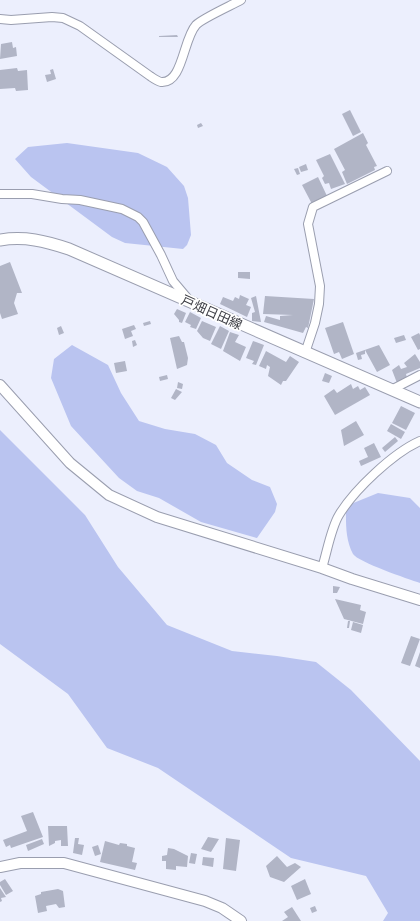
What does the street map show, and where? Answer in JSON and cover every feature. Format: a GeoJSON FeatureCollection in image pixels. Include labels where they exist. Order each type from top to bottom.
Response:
{"type":"FeatureCollection","features":[{"type":"Feature","properties":{"kind":"main road","name":"戸畑日田線"},"geometry":{"type":"LineString","coordinates":[[0,240],[15,238],[45,241],[69,249],[420,402]]}},
{"type":"Feature","properties":{"kind":"street"},"geometry":{"type":"LineString","coordinates":[[0,19],[11,20],[52,16],[64,18],[80,26],[160,82],[166,81],[175,75],[182,61],[189,34],[196,24],[241,0]]}},
{"type":"Feature","properties":{"kind":"street"},"geometry":{"type":"LineString","coordinates":[[305,353],[315,323],[319,304],[320,286],[308,224],[314,207],[387,171]]}},
{"type":"Feature","properties":{"kind":"street"},"geometry":{"type":"LineString","coordinates":[[0,194],[32,194],[62,199],[80,200],[122,209],[138,217],[143,222],[173,281],[191,302]]}},
{"type":"Feature","properties":{"kind":"street"},"geometry":{"type":"LineString","coordinates":[[391,390],[420,375]]}},
{"type":"Feature","properties":{"kind":"street"},"geometry":{"type":"LineString","coordinates":[[0,385],[70,463],[109,494],[157,517],[420,600]]}},
{"type":"Feature","properties":{"kind":"street"},"geometry":{"type":"LineString","coordinates":[[322,568],[339,516],[357,490],[400,452],[420,441]]}},
{"type":"Feature","properties":{"kind":"street"},"geometry":{"type":"LineString","coordinates":[[0,867],[20,863],[64,864],[205,901],[222,908],[241,921]]}},
{"type":"Feature","properties":{"kind":"shaded area"},"geometry":{"type":"Polygon","coordinates":[[[67,143],[138,153],[167,167],[184,186],[188,198],[191,235],[187,245],[183,249],[125,243],[112,237],[31,177],[15,159],[28,147],[67,143]]]}},
{"type":"Feature","properties":{"kind":"shaded area"},"geometry":{"type":"Polygon","coordinates":[[[72,345],[108,365],[121,393],[139,421],[165,429],[195,434],[216,445],[227,463],[252,480],[270,487],[277,504],[275,512],[257,538],[201,522],[159,498],[137,491],[119,478],[71,426],[51,378],[54,359],[72,345]]]}},
{"type":"Feature","properties":{"kind":"shaded area"},"geometry":{"type":"Polygon","coordinates":[[[0,430],[85,515],[118,567],[167,625],[232,651],[316,662],[351,690],[420,761],[420,921],[383,921],[388,913],[366,876],[291,858],[158,768],[107,748],[68,694],[0,644],[0,430]]]}},
{"type":"Feature","properties":{"kind":"shaded area"},"geometry":{"type":"Polygon","coordinates":[[[378,493],[410,498],[420,508],[420,583],[373,566],[353,554],[350,548],[347,536],[346,506],[378,493]]]}},
{"type":"Feature","properties":{"kind":"building"},"geometry":{"type":"Polygon","coordinates":[[[177,35],[178,37],[159,37],[159,36],[177,35]]]}},
{"type":"Feature","properties":{"kind":"building"},"geometry":{"type":"Polygon","coordinates":[[[12,42],[13,48],[16,47],[17,56],[0,59],[1,44],[12,42]]]}},
{"type":"Feature","properties":{"kind":"building"},"geometry":{"type":"Polygon","coordinates":[[[17,68],[18,71],[27,70],[28,90],[16,91],[15,88],[0,89],[0,70],[17,68]]]}},
{"type":"Feature","properties":{"kind":"building"},"geometry":{"type":"Polygon","coordinates":[[[53,69],[56,79],[47,82],[45,75],[51,74],[50,70],[53,69]]]}},
{"type":"Feature","properties":{"kind":"building"},"geometry":{"type":"Polygon","coordinates":[[[350,110],[361,132],[353,136],[342,114],[350,110]]]}},
{"type":"Feature","properties":{"kind":"building"},"geometry":{"type":"Polygon","coordinates":[[[201,123],[203,126],[198,128],[197,125],[201,123]]]}},
{"type":"Feature","properties":{"kind":"building"},"geometry":{"type":"Polygon","coordinates":[[[363,133],[368,143],[366,145],[377,166],[374,167],[375,170],[347,184],[342,172],[345,170],[334,149],[363,133]]]}},
{"type":"Feature","properties":{"kind":"building"},"geometry":{"type":"Polygon","coordinates":[[[330,154],[345,184],[331,189],[329,183],[325,184],[322,178],[324,176],[316,160],[330,154]]]}},
{"type":"Feature","properties":{"kind":"building"},"geometry":{"type":"Polygon","coordinates":[[[306,164],[308,170],[301,172],[299,167],[306,164]]]}},
{"type":"Feature","properties":{"kind":"building"},"geometry":{"type":"Polygon","coordinates":[[[298,168],[300,174],[297,175],[294,169],[298,168]]]}},
{"type":"Feature","properties":{"kind":"building"},"geometry":{"type":"Polygon","coordinates":[[[318,177],[327,196],[312,204],[302,185],[318,177]]]}},
{"type":"Feature","properties":{"kind":"building"},"geometry":{"type":"Polygon","coordinates":[[[10,262],[22,293],[17,293],[14,303],[18,314],[2,319],[0,313],[0,266],[10,262]]]}},
{"type":"Feature","properties":{"kind":"building"},"geometry":{"type":"Polygon","coordinates":[[[238,272],[250,272],[250,279],[238,278],[238,272]]]}},
{"type":"Feature","properties":{"kind":"building"},"geometry":{"type":"Polygon","coordinates":[[[240,295],[249,299],[246,305],[251,307],[247,317],[220,304],[223,297],[233,301],[235,297],[239,299],[240,295]]]}},
{"type":"Feature","properties":{"kind":"building"},"geometry":{"type":"Polygon","coordinates":[[[256,296],[261,322],[252,321],[252,313],[255,312],[251,298],[256,296]]]}},
{"type":"Feature","properties":{"kind":"building"},"geometry":{"type":"Polygon","coordinates":[[[265,296],[314,299],[308,328],[306,327],[303,333],[264,322],[266,316],[280,320],[280,316],[293,315],[263,314],[265,296]]]}},
{"type":"Feature","properties":{"kind":"building"},"geometry":{"type":"Polygon","coordinates":[[[177,309],[186,313],[182,323],[179,322],[174,314],[177,309]]]}},
{"type":"Feature","properties":{"kind":"building"},"geometry":{"type":"Polygon","coordinates":[[[190,312],[201,318],[196,329],[190,327],[191,325],[185,322],[190,312]]]}},
{"type":"Feature","properties":{"kind":"building"},"geometry":{"type":"Polygon","coordinates":[[[150,321],[151,324],[144,326],[143,323],[150,321]]]}},
{"type":"Feature","properties":{"kind":"building"},"geometry":{"type":"Polygon","coordinates":[[[202,321],[216,327],[210,341],[203,338],[197,331],[202,321]]]}},
{"type":"Feature","properties":{"kind":"building"},"geometry":{"type":"Polygon","coordinates":[[[343,322],[354,354],[342,359],[339,352],[334,354],[325,328],[343,322]]]}},
{"type":"Feature","properties":{"kind":"building"},"geometry":{"type":"Polygon","coordinates":[[[134,325],[136,329],[131,331],[133,336],[125,339],[122,329],[134,325]]]}},
{"type":"Feature","properties":{"kind":"building"},"geometry":{"type":"Polygon","coordinates":[[[61,326],[64,333],[59,335],[57,328],[61,326]]]}},
{"type":"Feature","properties":{"kind":"building"},"geometry":{"type":"Polygon","coordinates":[[[220,326],[229,331],[221,349],[211,344],[220,326]]]}},
{"type":"Feature","properties":{"kind":"building"},"geometry":{"type":"Polygon","coordinates":[[[230,332],[239,335],[235,342],[246,347],[240,361],[223,351],[230,332]]]}},
{"type":"Feature","properties":{"kind":"building"},"geometry":{"type":"Polygon","coordinates":[[[419,333],[420,349],[418,350],[411,337],[419,333]]]}},
{"type":"Feature","properties":{"kind":"building"},"geometry":{"type":"Polygon","coordinates":[[[404,335],[406,340],[396,343],[394,338],[404,335]]]}},
{"type":"Feature","properties":{"kind":"building"},"geometry":{"type":"Polygon","coordinates":[[[179,336],[182,342],[184,342],[188,358],[187,365],[177,369],[170,338],[179,336]]]}},
{"type":"Feature","properties":{"kind":"building"},"geometry":{"type":"Polygon","coordinates":[[[135,340],[137,345],[133,347],[132,341],[135,340]]]}},
{"type":"Feature","properties":{"kind":"building"},"geometry":{"type":"Polygon","coordinates":[[[253,341],[264,345],[256,365],[252,364],[254,361],[246,358],[253,341]]]}},
{"type":"Feature","properties":{"kind":"building"},"geometry":{"type":"Polygon","coordinates":[[[379,345],[390,365],[377,372],[365,350],[365,354],[361,355],[362,359],[358,360],[356,353],[379,345]]]}},
{"type":"Feature","properties":{"kind":"building"},"geometry":{"type":"Polygon","coordinates":[[[266,351],[286,362],[290,356],[299,362],[286,381],[283,381],[281,385],[268,376],[270,367],[267,365],[266,369],[259,366],[266,351]]]}},
{"type":"Feature","properties":{"kind":"building"},"geometry":{"type":"Polygon","coordinates":[[[415,354],[420,362],[420,368],[406,374],[407,378],[397,383],[392,370],[399,365],[401,369],[407,367],[404,363],[415,354]]]}},
{"type":"Feature","properties":{"kind":"building"},"geometry":{"type":"Polygon","coordinates":[[[125,361],[127,371],[116,373],[114,363],[125,361]]]}},
{"type":"Feature","properties":{"kind":"building"},"geometry":{"type":"Polygon","coordinates":[[[325,373],[332,376],[329,383],[322,381],[325,373]]]}},
{"type":"Feature","properties":{"kind":"building"},"geometry":{"type":"Polygon","coordinates":[[[167,375],[168,379],[160,381],[159,377],[167,375]]]}},
{"type":"Feature","properties":{"kind":"building"},"geometry":{"type":"Polygon","coordinates":[[[178,382],[183,384],[182,389],[177,388],[178,382]]]}},
{"type":"Feature","properties":{"kind":"building"},"geometry":{"type":"Polygon","coordinates":[[[351,384],[353,389],[358,386],[360,390],[365,387],[370,395],[335,415],[324,396],[334,389],[337,393],[351,384]]]}},
{"type":"Feature","properties":{"kind":"building"},"geometry":{"type":"Polygon","coordinates":[[[176,389],[182,392],[175,400],[171,398],[176,389]]]}},
{"type":"Feature","properties":{"kind":"building"},"geometry":{"type":"Polygon","coordinates":[[[401,406],[415,413],[406,430],[392,423],[401,406]]]}},
{"type":"Feature","properties":{"kind":"building"},"geometry":{"type":"Polygon","coordinates":[[[356,421],[364,435],[344,446],[341,430],[356,421]]]}},
{"type":"Feature","properties":{"kind":"building"},"geometry":{"type":"Polygon","coordinates":[[[391,424],[405,432],[401,439],[387,431],[391,424]]]}},
{"type":"Feature","properties":{"kind":"building"},"geometry":{"type":"Polygon","coordinates":[[[395,437],[398,441],[385,452],[382,448],[395,437]]]}},
{"type":"Feature","properties":{"kind":"building"},"geometry":{"type":"Polygon","coordinates":[[[374,443],[381,457],[361,466],[359,461],[368,457],[364,448],[374,443]]]}},
{"type":"Feature","properties":{"kind":"building"},"geometry":{"type":"Polygon","coordinates":[[[333,586],[340,587],[337,593],[333,593],[333,586]]]}},
{"type":"Feature","properties":{"kind":"building"},"geometry":{"type":"Polygon","coordinates":[[[335,599],[361,605],[360,610],[366,612],[363,624],[344,619],[335,599]]]}},
{"type":"Feature","properties":{"kind":"building"},"geometry":{"type":"Polygon","coordinates":[[[348,621],[350,621],[349,628],[347,628],[348,621]]]}},
{"type":"Feature","properties":{"kind":"building"},"geometry":{"type":"Polygon","coordinates":[[[353,622],[363,625],[361,633],[351,630],[353,622]]]}},
{"type":"Feature","properties":{"kind":"building"},"geometry":{"type":"Polygon","coordinates":[[[411,636],[420,639],[410,666],[401,663],[411,636]]]}},
{"type":"Feature","properties":{"kind":"building"},"geometry":{"type":"Polygon","coordinates":[[[420,652],[420,668],[415,666],[420,652]]]}},
{"type":"Feature","properties":{"kind":"building"},"geometry":{"type":"Polygon","coordinates":[[[33,812],[43,837],[11,848],[10,845],[6,847],[3,840],[27,831],[21,816],[33,812]]]}},
{"type":"Feature","properties":{"kind":"building"},"geometry":{"type":"Polygon","coordinates":[[[48,826],[67,826],[68,846],[61,846],[61,840],[55,841],[55,843],[49,846],[48,826]]]}},
{"type":"Feature","properties":{"kind":"building"},"geometry":{"type":"Polygon","coordinates":[[[208,837],[219,839],[211,852],[201,849],[208,837]]]}},
{"type":"Feature","properties":{"kind":"building"},"geometry":{"type":"Polygon","coordinates":[[[75,838],[79,838],[78,844],[84,845],[82,855],[73,853],[75,838]]]}},
{"type":"Feature","properties":{"kind":"building"},"geometry":{"type":"Polygon","coordinates":[[[226,838],[240,840],[236,871],[223,869],[226,838]]]}},
{"type":"Feature","properties":{"kind":"building"},"geometry":{"type":"Polygon","coordinates":[[[42,839],[44,844],[28,851],[26,845],[42,839]]]}},
{"type":"Feature","properties":{"kind":"building"},"geometry":{"type":"Polygon","coordinates":[[[105,841],[119,845],[120,843],[127,844],[127,846],[135,848],[132,862],[137,863],[135,870],[100,862],[105,841]]]}},
{"type":"Feature","properties":{"kind":"building"},"geometry":{"type":"Polygon","coordinates":[[[98,845],[101,854],[95,856],[92,847],[98,845]]]}},
{"type":"Feature","properties":{"kind":"building"},"geometry":{"type":"Polygon","coordinates":[[[168,848],[174,849],[188,856],[187,867],[176,866],[176,870],[166,869],[166,861],[162,861],[162,856],[167,855],[168,848]]]}},
{"type":"Feature","properties":{"kind":"building"},"geometry":{"type":"Polygon","coordinates":[[[191,853],[197,854],[195,864],[189,863],[191,853]]]}},
{"type":"Feature","properties":{"kind":"building"},"geometry":{"type":"Polygon","coordinates":[[[277,856],[287,867],[295,863],[301,867],[284,882],[270,877],[266,866],[277,856]]]}},
{"type":"Feature","properties":{"kind":"building"},"geometry":{"type":"Polygon","coordinates":[[[203,857],[214,858],[213,867],[202,865],[203,857]]]}},
{"type":"Feature","properties":{"kind":"building"},"geometry":{"type":"Polygon","coordinates":[[[5,879],[13,891],[6,895],[0,885],[0,882],[5,879]]]}},
{"type":"Feature","properties":{"kind":"building"},"geometry":{"type":"Polygon","coordinates":[[[305,879],[311,894],[297,900],[291,886],[305,879]]]}},
{"type":"Feature","properties":{"kind":"building"},"geometry":{"type":"Polygon","coordinates":[[[0,888],[6,897],[1,898],[2,901],[0,902],[0,888]]]}},
{"type":"Feature","properties":{"kind":"building"},"geometry":{"type":"Polygon","coordinates":[[[58,889],[63,891],[65,907],[59,908],[56,904],[46,906],[47,911],[38,913],[35,896],[41,894],[41,892],[58,889]]]}},
{"type":"Feature","properties":{"kind":"building"},"geometry":{"type":"Polygon","coordinates":[[[315,906],[317,911],[312,913],[310,908],[315,906]]]}},
{"type":"Feature","properties":{"kind":"building"},"geometry":{"type":"Polygon","coordinates":[[[292,907],[301,921],[282,921],[288,917],[284,912],[292,907]]]}}]}
